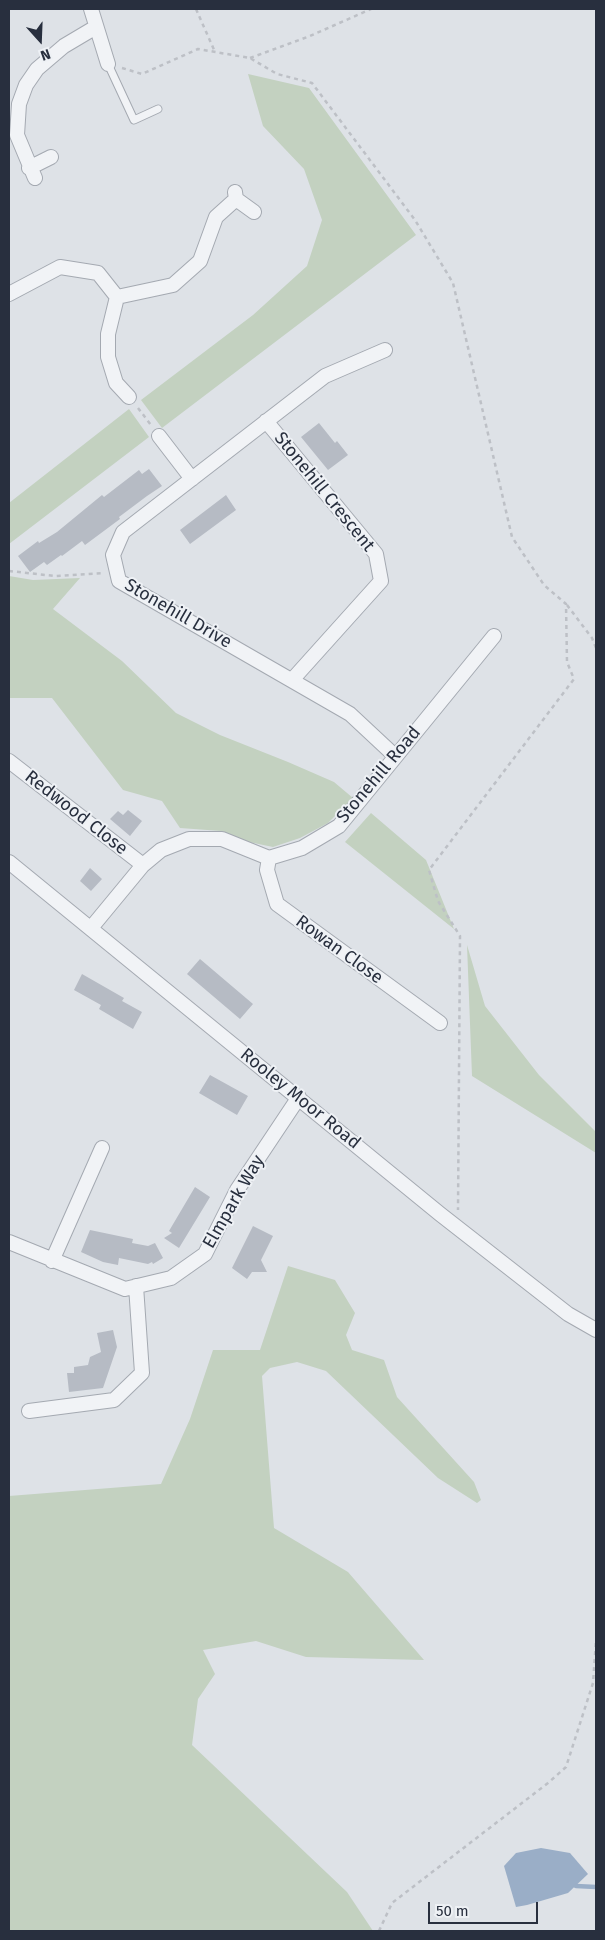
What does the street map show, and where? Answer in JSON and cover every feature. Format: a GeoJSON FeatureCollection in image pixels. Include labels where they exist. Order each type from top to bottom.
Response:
{"type":"FeatureCollection","features":[{"type":"Feature","properties":{"kind":"street"},"geometry":{"type":"LineString","coordinates":[[91,9],[108,64]]}},
{"type":"Feature","properties":{"kind":"street"},"geometry":{"type":"LineString","coordinates":[[51,157],[32,173],[17,135],[19,104],[26,85],[36,69],[64,46],[96,27]]}},
{"type":"Feature","properties":{"kind":"street"},"geometry":{"type":"LineString","coordinates":[[117,297],[173,285],[200,260],[216,217],[235,196],[254,212]]}},
{"type":"Feature","properties":{"kind":"street"},"geometry":{"type":"LineString","coordinates":[[9,294],[60,267],[98,273],[117,297]]}},
{"type":"Feature","properties":{"kind":"street"},"geometry":{"type":"LineString","coordinates":[[117,297],[108,334],[108,357],[116,383],[129,397]]}},
{"type":"Feature","properties":{"kind":"street","name":"Stonehill Drive"},"geometry":{"type":"LineString","coordinates":[[385,350],[325,376],[123,532],[113,555],[119,581],[350,714],[395,756]]}},
{"type":"Feature","properties":{"kind":"street","name":"Stonehill Crescent"},"geometry":{"type":"LineString","coordinates":[[266,421],[376,554],[381,581],[292,680]]}},
{"type":"Feature","properties":{"kind":"street"},"geometry":{"type":"LineString","coordinates":[[159,436],[192,479]]}},
{"type":"Feature","properties":{"kind":"street","name":"Stonehill Road"},"geometry":{"type":"LineString","coordinates":[[269,858],[302,848],[338,826],[494,636]]}},
{"type":"Feature","properties":{"kind":"street","name":"Redwood Close"},"geometry":{"type":"LineString","coordinates":[[9,761],[143,865]]}},
{"type":"Feature","properties":{"kind":"street"},"geometry":{"type":"LineString","coordinates":[[91,928],[143,865],[161,850],[189,839],[222,839],[269,858]]}},
{"type":"Feature","properties":{"kind":"street","name":"Rowan Close"},"geometry":{"type":"LineString","coordinates":[[269,858],[267,870],[277,904],[440,1023]]}},
{"type":"Feature","properties":{"kind":"street","name":"Rooley Moor Road"},"geometry":{"type":"LineString","coordinates":[[9,862],[458,1228],[568,1314],[596,1330]]}},
{"type":"Feature","properties":{"kind":"street","name":"Elmpark Way"},"geometry":{"type":"LineString","coordinates":[[9,1242],[125,1289],[171,1278],[205,1254],[236,1190],[299,1097]]}},
{"type":"Feature","properties":{"kind":"street"},"geometry":{"type":"LineString","coordinates":[[52,1261],[102,1148]]}},
{"type":"Feature","properties":{"kind":"street"},"geometry":{"type":"LineString","coordinates":[[29,1411],[114,1400],[142,1373],[136,1286]]}},
{"type":"Feature","properties":{"kind":"lane"},"geometry":{"type":"LineString","coordinates":[[108,64],[134,120],[158,109]]}},
{"type":"Feature","properties":{"kind":"path"},"geometry":{"type":"LineString","coordinates":[[196,9],[204,23],[215,52]]}},
{"type":"Feature","properties":{"kind":"path"},"geometry":{"type":"LineString","coordinates":[[250,58],[310,36],[371,9]]}},
{"type":"Feature","properties":{"kind":"path"},"geometry":{"type":"LineString","coordinates":[[108,64],[142,74],[198,49],[250,58],[277,74],[312,83],[415,220],[453,283],[512,537],[544,585],[566,604],[592,638],[596,648]]}},
{"type":"Feature","properties":{"kind":"path"},"geometry":{"type":"LineString","coordinates":[[129,397],[159,436]]}},
{"type":"Feature","properties":{"kind":"path"},"geometry":{"type":"LineString","coordinates":[[9,571],[55,576],[118,573]]}},
{"type":"Feature","properties":{"kind":"path"},"geometry":{"type":"LineString","coordinates":[[458,1228],[460,936],[438,901],[429,870],[574,679],[566,662],[566,604]]}},
{"type":"Feature","properties":{"kind":"path"},"geometry":{"type":"LineString","coordinates":[[379,1931],[392,1903],[548,1783],[566,1767],[592,1683],[596,1641]]}},
{"type":"Feature","properties":{"kind":"green space"},"geometry":{"type":"Polygon","coordinates":[[[248,74],[309,88],[416,235],[162,428],[141,400],[253,315],[307,266],[322,220],[304,169],[263,126],[248,74]]]}},
{"type":"Feature","properties":{"kind":"green space"},"geometry":{"type":"Polygon","coordinates":[[[129,409],[149,437],[9,544],[9,503],[129,409]]]}},
{"type":"Feature","properties":{"kind":"green space"},"geometry":{"type":"Polygon","coordinates":[[[9,576],[33,580],[80,578],[53,609],[122,661],[176,713],[220,735],[334,782],[353,798],[328,823],[300,838],[273,847],[249,842],[221,831],[180,828],[162,801],[123,790],[52,698],[9,698],[9,576]]]}},
{"type":"Feature","properties":{"kind":"green space"},"geometry":{"type":"Polygon","coordinates":[[[371,813],[426,860],[454,929],[345,842],[371,813]]]}},
{"type":"Feature","properties":{"kind":"green space"},"geometry":{"type":"Polygon","coordinates":[[[467,945],[485,1006],[539,1075],[596,1132],[596,1153],[472,1076],[467,945]]]}},
{"type":"Feature","properties":{"kind":"green space"},"geometry":{"type":"Polygon","coordinates":[[[288,1266],[335,1280],[355,1313],[346,1335],[352,1350],[384,1360],[397,1397],[474,1482],[481,1500],[477,1503],[438,1478],[326,1371],[297,1362],[270,1368],[262,1376],[274,1528],[348,1572],[424,1660],[306,1657],[256,1641],[203,1650],[215,1674],[198,1699],[192,1745],[347,1892],[373,1931],[9,1931],[9,1496],[161,1484],[190,1419],[213,1350],[260,1350],[288,1266]]]}},
{"type":"Feature","properties":{"kind":"water"},"geometry":{"type":"Polygon","coordinates":[[[541,1848],[570,1853],[588,1874],[568,1893],[516,1907],[504,1866],[516,1853],[541,1848]]]}},
{"type":"Feature","properties":{"kind":"building"},"geometry":{"type":"Polygon","coordinates":[[[319,423],[335,443],[337,441],[348,455],[328,470],[301,437],[319,423]]]}},
{"type":"Feature","properties":{"kind":"building"},"geometry":{"type":"Polygon","coordinates":[[[149,469],[162,486],[119,517],[120,519],[85,545],[82,541],[47,565],[44,562],[30,572],[18,556],[38,541],[39,543],[57,532],[102,495],[104,497],[139,470],[142,474],[149,469]]]}},
{"type":"Feature","properties":{"kind":"building"},"geometry":{"type":"Polygon","coordinates":[[[226,495],[236,510],[190,544],[180,530],[226,495]]]}},
{"type":"Feature","properties":{"kind":"building"},"geometry":{"type":"Polygon","coordinates":[[[128,810],[142,821],[130,836],[110,819],[118,811],[123,815],[128,810]]]}},
{"type":"Feature","properties":{"kind":"building"},"geometry":{"type":"Polygon","coordinates":[[[90,868],[102,879],[91,891],[80,881],[90,868]]]}},
{"type":"Feature","properties":{"kind":"building"},"geometry":{"type":"Polygon","coordinates":[[[200,959],[253,1004],[240,1019],[187,974],[200,959]]]}},
{"type":"Feature","properties":{"kind":"building"},"geometry":{"type":"Polygon","coordinates":[[[82,974],[124,998],[122,1001],[142,1012],[133,1029],[99,1009],[101,1005],[74,990],[82,974]]]}},
{"type":"Feature","properties":{"kind":"building"},"geometry":{"type":"Polygon","coordinates":[[[210,1075],[248,1096],[237,1115],[199,1093],[210,1075]]]}},
{"type":"Feature","properties":{"kind":"building"},"geometry":{"type":"Polygon","coordinates":[[[195,1187],[210,1197],[179,1248],[164,1238],[172,1233],[169,1231],[195,1187]]]}},
{"type":"Feature","properties":{"kind":"building"},"geometry":{"type":"Polygon","coordinates":[[[253,1226],[273,1236],[261,1260],[267,1272],[252,1272],[247,1279],[232,1268],[253,1226]]]}},
{"type":"Feature","properties":{"kind":"building"},"geometry":{"type":"Polygon","coordinates":[[[90,1230],[133,1239],[132,1243],[148,1246],[155,1243],[163,1258],[153,1264],[152,1262],[148,1264],[119,1258],[118,1265],[103,1262],[81,1252],[90,1230]]]}},
{"type":"Feature","properties":{"kind":"building"},"geometry":{"type":"Polygon","coordinates":[[[113,1330],[117,1347],[103,1388],[69,1392],[67,1373],[74,1373],[74,1367],[88,1365],[90,1357],[101,1352],[97,1333],[113,1330]]]}},
{"type":"Feature","properties":{"kind":"waterway"},"geometry":{"type":"LineString","coordinates":[[576,1886],[596,1887]]}}]}
